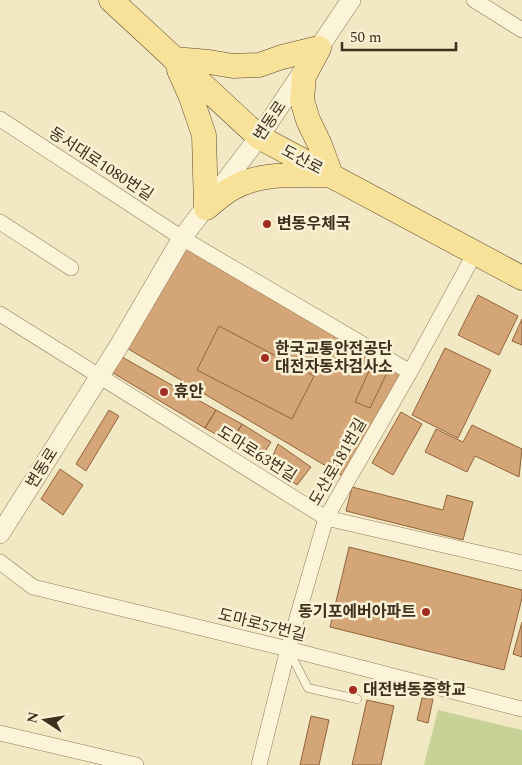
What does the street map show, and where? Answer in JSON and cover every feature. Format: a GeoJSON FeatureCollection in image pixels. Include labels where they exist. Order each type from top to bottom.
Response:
{"type":"FeatureCollection","features":[{"type":"Feature","properties":{"kind":"main road","name":"도산로"},"geometry":{"type":"LineString","coordinates":[[111,0],[259,137],[522,278]]}},
{"type":"Feature","properties":{"kind":"main road"},"geometry":{"type":"LineString","coordinates":[[206,208],[204,135],[191,97],[174,59],[233,66],[259,65],[282,56],[319,48]]}},
{"type":"Feature","properties":{"kind":"main road"},"geometry":{"type":"LineString","coordinates":[[206,208],[231,189],[252,180],[276,175],[331,175],[320,144],[308,120],[302,100],[304,76],[319,48]]}},
{"type":"Feature","properties":{"kind":"street","name":"변동로"},"geometry":{"type":"LineString","coordinates":[[0,534],[100,376],[182,238],[259,137],[351,0]]}},
{"type":"Feature","properties":{"kind":"street"},"geometry":{"type":"LineString","coordinates":[[474,0],[522,30]]}},
{"type":"Feature","properties":{"kind":"street","name":"동서대로1080번길"},"geometry":{"type":"LineString","coordinates":[[0,119],[182,238]]}},
{"type":"Feature","properties":{"kind":"street"},"geometry":{"type":"LineString","coordinates":[[0,222],[71,268]]}},
{"type":"Feature","properties":{"kind":"street"},"geometry":{"type":"LineString","coordinates":[[182,238],[410,372]]}},
{"type":"Feature","properties":{"kind":"street","name":"도산로181번길"},"geometry":{"type":"LineString","coordinates":[[259,765],[288,649],[326,518],[410,372],[475,253]]}},
{"type":"Feature","properties":{"kind":"street"},"geometry":{"type":"LineString","coordinates":[[0,314],[100,376]]}},
{"type":"Feature","properties":{"kind":"street","name":"도마로63번길"},"geometry":{"type":"LineString","coordinates":[[100,376],[326,518],[522,563]]}},
{"type":"Feature","properties":{"kind":"street","name":"도마로57번길"},"geometry":{"type":"LineString","coordinates":[[0,562],[33,587],[288,649],[522,709]]}},
{"type":"Feature","properties":{"kind":"street"},"geometry":{"type":"LineString","coordinates":[[0,733],[114,763],[136,765]]}},
{"type":"Feature","properties":{"kind":"lane"},"geometry":{"type":"LineString","coordinates":[[288,649],[308,688],[357,699]]}},
{"type":"Feature","properties":{"kind":"green space"},"geometry":{"type":"Polygon","coordinates":[[[438,710],[522,730],[522,765],[424,765],[438,710]]]}},
{"type":"Feature","properties":{"kind":"building","name":"한국교통안전공단 대전자동차검사소"},"geometry":{"type":"Polygon","coordinates":[[[182,238],[410,372],[348,479],[120,344],[182,238]]]}},
{"type":"Feature","properties":{"kind":"building"},"geometry":{"type":"Polygon","coordinates":[[[478,295],[518,316],[499,355],[458,335],[478,295]]]}},
{"type":"Feature","properties":{"kind":"building"},"geometry":{"type":"Polygon","coordinates":[[[522,319],[522,345],[512,341],[522,319]]]}},
{"type":"Feature","properties":{"kind":"building"},"geometry":{"type":"Polygon","coordinates":[[[219,326],[314,376],[292,419],[197,370],[219,326]]]}},
{"type":"Feature","properties":{"kind":"building"},"geometry":{"type":"Polygon","coordinates":[[[445,348],[491,370],[458,438],[412,415],[445,348]]]}},
{"type":"Feature","properties":{"kind":"building","name":"휴안"},"geometry":{"type":"Polygon","coordinates":[[[122,357],[216,410],[205,428],[113,373],[122,357]]]}},
{"type":"Feature","properties":{"kind":"building"},"geometry":{"type":"Polygon","coordinates":[[[373,362],[388,371],[370,408],[355,402],[373,362]]]}},
{"type":"Feature","properties":{"kind":"building"},"geometry":{"type":"Polygon","coordinates":[[[109,410],[119,416],[86,471],[76,464],[109,410]]]}},
{"type":"Feature","properties":{"kind":"building"},"geometry":{"type":"Polygon","coordinates":[[[216,410],[242,424],[231,443],[205,428],[216,410]]]}},
{"type":"Feature","properties":{"kind":"building"},"geometry":{"type":"Polygon","coordinates":[[[401,412],[422,424],[393,475],[372,463],[401,412]]]}},
{"type":"Feature","properties":{"kind":"building"},"geometry":{"type":"Polygon","coordinates":[[[242,424],[271,442],[260,460],[231,443],[242,424]]]}},
{"type":"Feature","properties":{"kind":"building"},"geometry":{"type":"Polygon","coordinates":[[[472,425],[522,449],[519,477],[475,456],[467,472],[425,452],[436,429],[463,442],[472,425]]]}},
{"type":"Feature","properties":{"kind":"building"},"geometry":{"type":"Polygon","coordinates":[[[278,444],[311,467],[297,485],[269,465],[278,444]]]}},
{"type":"Feature","properties":{"kind":"building"},"geometry":{"type":"Polygon","coordinates":[[[60,469],[83,485],[63,515],[41,499],[60,469]]]}},
{"type":"Feature","properties":{"kind":"building"},"geometry":{"type":"Polygon","coordinates":[[[352,487],[443,510],[447,495],[473,502],[463,540],[346,511],[352,487]]]}},
{"type":"Feature","properties":{"kind":"building","name":"동기포에버아파트"},"geometry":{"type":"Polygon","coordinates":[[[349,547],[522,590],[522,598],[504,670],[330,627],[349,547]]]}},
{"type":"Feature","properties":{"kind":"building"},"geometry":{"type":"Polygon","coordinates":[[[522,622],[522,657],[513,654],[522,622]]]}},
{"type":"Feature","properties":{"kind":"building"},"geometry":{"type":"Polygon","coordinates":[[[422,698],[433,699],[428,723],[417,720],[422,698]]]}},
{"type":"Feature","properties":{"kind":"building"},"geometry":{"type":"Polygon","coordinates":[[[367,700],[394,706],[381,765],[352,765],[367,700]]]}},
{"type":"Feature","properties":{"kind":"building"},"geometry":{"type":"Polygon","coordinates":[[[311,716],[329,720],[319,765],[300,765],[311,716]]]}},
{"type":"Feature","properties":{"kind":"place","name":"변동우체국"},"geometry":{"type":"Point","coordinates":[267,224]}},
{"type":"Feature","properties":{"kind":"place","name":"한국교통안전공단 대전자동차검사소"},"geometry":{"type":"Point","coordinates":[265,358]}},
{"type":"Feature","properties":{"kind":"place","name":"휴안"},"geometry":{"type":"Point","coordinates":[164,392]}},
{"type":"Feature","properties":{"kind":"place","name":"동기포에버아파트"},"geometry":{"type":"Point","coordinates":[426,612]}},
{"type":"Feature","properties":{"kind":"place","name":"대전변동중학교"},"geometry":{"type":"Point","coordinates":[353,690]}}]}
